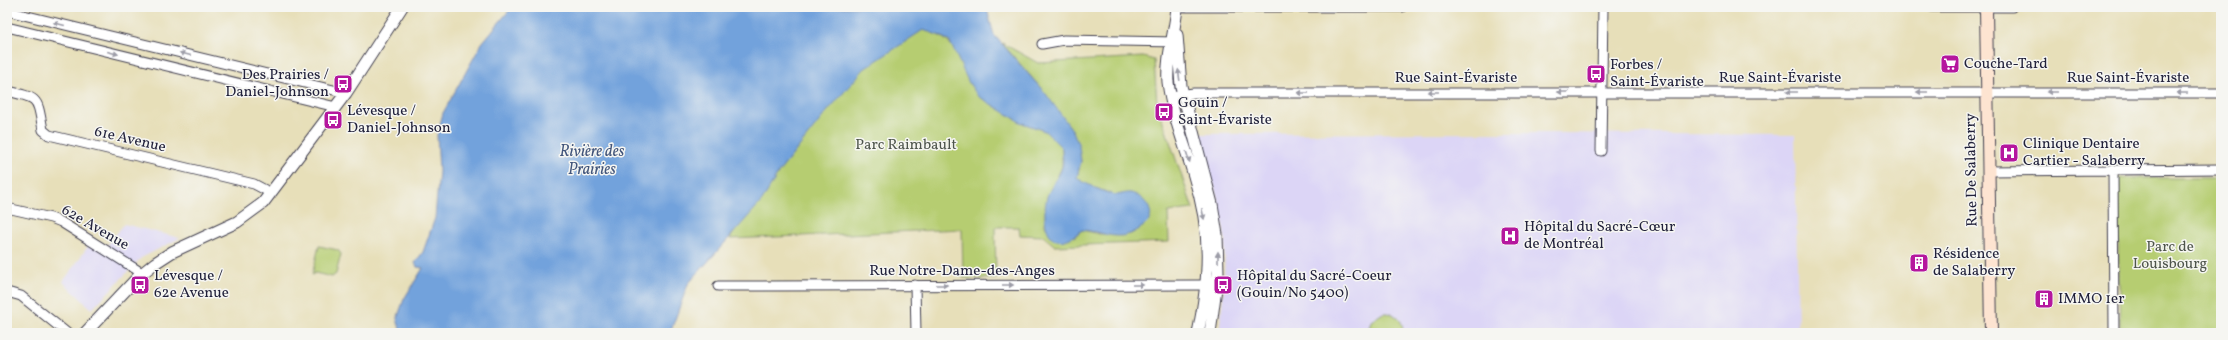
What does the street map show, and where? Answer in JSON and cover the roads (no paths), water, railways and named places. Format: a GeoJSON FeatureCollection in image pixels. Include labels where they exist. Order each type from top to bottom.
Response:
{"type":"FeatureCollection","features":[{"type":"Feature","properties":{"kind":"main road","name":"Rue De Salaberry"},"geometry":{"type":"LineString","coordinates":[[1986,7],[1991,333]]}},
{"type":"Feature","properties":{"kind":"street"},"geometry":{"type":"LineString","coordinates":[[85,333],[142,273],[172,252],[244,218],[256,210],[271,193],[346,93],[400,7]]}},
{"type":"Feature","properties":{"kind":"street"},"geometry":{"type":"LineString","coordinates":[[1198,333],[1206,285],[1208,246],[1206,228],[1196,184],[1170,96],[1168,65],[1174,42],[1177,11],[1402,7]]}},
{"type":"Feature","properties":{"kind":"street"},"geometry":{"type":"LineString","coordinates":[[1601,152],[1603,7]]}},
{"type":"Feature","properties":{"kind":"street"},"geometry":{"type":"LineString","coordinates":[[1932,7],[2012,7]]}},
{"type":"Feature","properties":{"kind":"street"},"geometry":{"type":"LineString","coordinates":[[336,107],[97,49],[8,30],[11,10],[101,34],[346,93]]}},
{"type":"Feature","properties":{"kind":"street"},"geometry":{"type":"LineString","coordinates":[[97,49],[101,34]]}},
{"type":"Feature","properties":{"kind":"street"},"geometry":{"type":"LineString","coordinates":[[1042,44],[1064,40],[1174,42]]}},
{"type":"Feature","properties":{"kind":"street"},"geometry":{"type":"LineString","coordinates":[[1174,42],[1183,94],[1212,204],[1217,235],[1218,273],[1210,333]]}},
{"type":"Feature","properties":{"kind":"street"},"geometry":{"type":"LineString","coordinates":[[200,74],[205,59]]}},
{"type":"Feature","properties":{"kind":"street","name":"61e Avenue"},"geometry":{"type":"LineString","coordinates":[[7,91],[32,96],[38,103],[43,130],[49,135],[254,184],[271,193]]}},
{"type":"Feature","properties":{"kind":"street","name":"Rue Saint-Évariste"},"geometry":{"type":"LineString","coordinates":[[1170,96],[1183,94],[1602,92],[2221,93]]}},
{"type":"Feature","properties":{"kind":"street"},"geometry":{"type":"LineString","coordinates":[[2113,169],[2114,333]]}},
{"type":"Feature","properties":{"kind":"street"},"geometry":{"type":"LineString","coordinates":[[1988,171],[2221,169]]}},
{"type":"Feature","properties":{"kind":"street","name":"62e Avenue"},"geometry":{"type":"LineString","coordinates":[[7,208],[51,218],[61,222],[142,273]]}},
{"type":"Feature","properties":{"kind":"street"},"geometry":{"type":"LineString","coordinates":[[915,285],[916,333]]}},
{"type":"Feature","properties":{"kind":"street","name":"Rue Notre-Dame-des-Anges"},"geometry":{"type":"LineString","coordinates":[[718,286],[1206,285]]}},
{"type":"Feature","properties":{"kind":"street"},"geometry":{"type":"LineString","coordinates":[[7,292],[21,296],[67,333]]}},
{"type":"Feature","properties":{"kind":"water","name":"Rivière des Prairies"},"geometry":{"type":"Polygon","coordinates":[[[512,7],[988,7],[988,13],[994,35],[1046,94],[1073,131],[1079,146],[1081,161],[1077,177],[1089,185],[1112,194],[1118,195],[1131,193],[1136,195],[1148,206],[1151,216],[1145,225],[1136,231],[1121,236],[1082,230],[1071,238],[1062,240],[1055,239],[1050,235],[1045,219],[1045,208],[1048,193],[1063,165],[1062,148],[1045,131],[1020,122],[978,96],[969,83],[950,42],[941,36],[923,30],[864,69],[825,114],[779,172],[762,201],[688,284],[670,333],[398,333],[400,329],[397,319],[404,299],[423,268],[417,267],[415,263],[423,252],[435,218],[439,171],[437,135],[443,113],[482,43],[512,7]]]}},
{"type":"Feature","properties":{"kind":"place","name":"Couche-Tard"},"geometry":{"type":"Point","coordinates":[1950,64]}},
{"type":"Feature","properties":{"kind":"place","name":"Forbes / Saint-Évariste"},"geometry":{"type":"Point","coordinates":[1596,74]}},
{"type":"Feature","properties":{"kind":"place","name":"Des Prairies / Daniel-Johnson"},"geometry":{"type":"Point","coordinates":[343,84]}},
{"type":"Feature","properties":{"kind":"place","name":"Gouin / Saint-Évariste"},"geometry":{"type":"Point","coordinates":[1164,112]}},
{"type":"Feature","properties":{"kind":"place","name":"Lévesque / Daniel-Johnson"},"geometry":{"type":"Point","coordinates":[333,120]}},
{"type":"Feature","properties":{"kind":"place","name":"Clinique Dentaire Cartier - Salaberry"},"geometry":{"type":"Point","coordinates":[2009,153]}},
{"type":"Feature","properties":{"kind":"place","name":"Hôpital du Sacré-Cœur de Montréal"},"geometry":{"type":"Point","coordinates":[1510,236]}},
{"type":"Feature","properties":{"kind":"place","name":"Résidence de Salaberry"},"geometry":{"type":"Point","coordinates":[1919,263]}},
{"type":"Feature","properties":{"kind":"place","name":"Lévesque / 62e Avenue"},"geometry":{"type":"Point","coordinates":[140,285]}},
{"type":"Feature","properties":{"kind":"place","name":"Hôpital du Sacré-Coeur (Gouin/No 5400)"},"geometry":{"type":"Point","coordinates":[1223,285]}},
{"type":"Feature","properties":{"kind":"place","name":"IMMO 1er"},"geometry":{"type":"Point","coordinates":[2044,299]}},
{"type":"Feature","properties":{"kind":"park label","name":"Parc Raimbault"},"geometry":{"type":"Point","coordinates":[906,145]}},
{"type":"Feature","properties":{"kind":"park label","name":"Parc de Louisbourg"},"geometry":{"type":"Point","coordinates":[2170,256]}}]}
